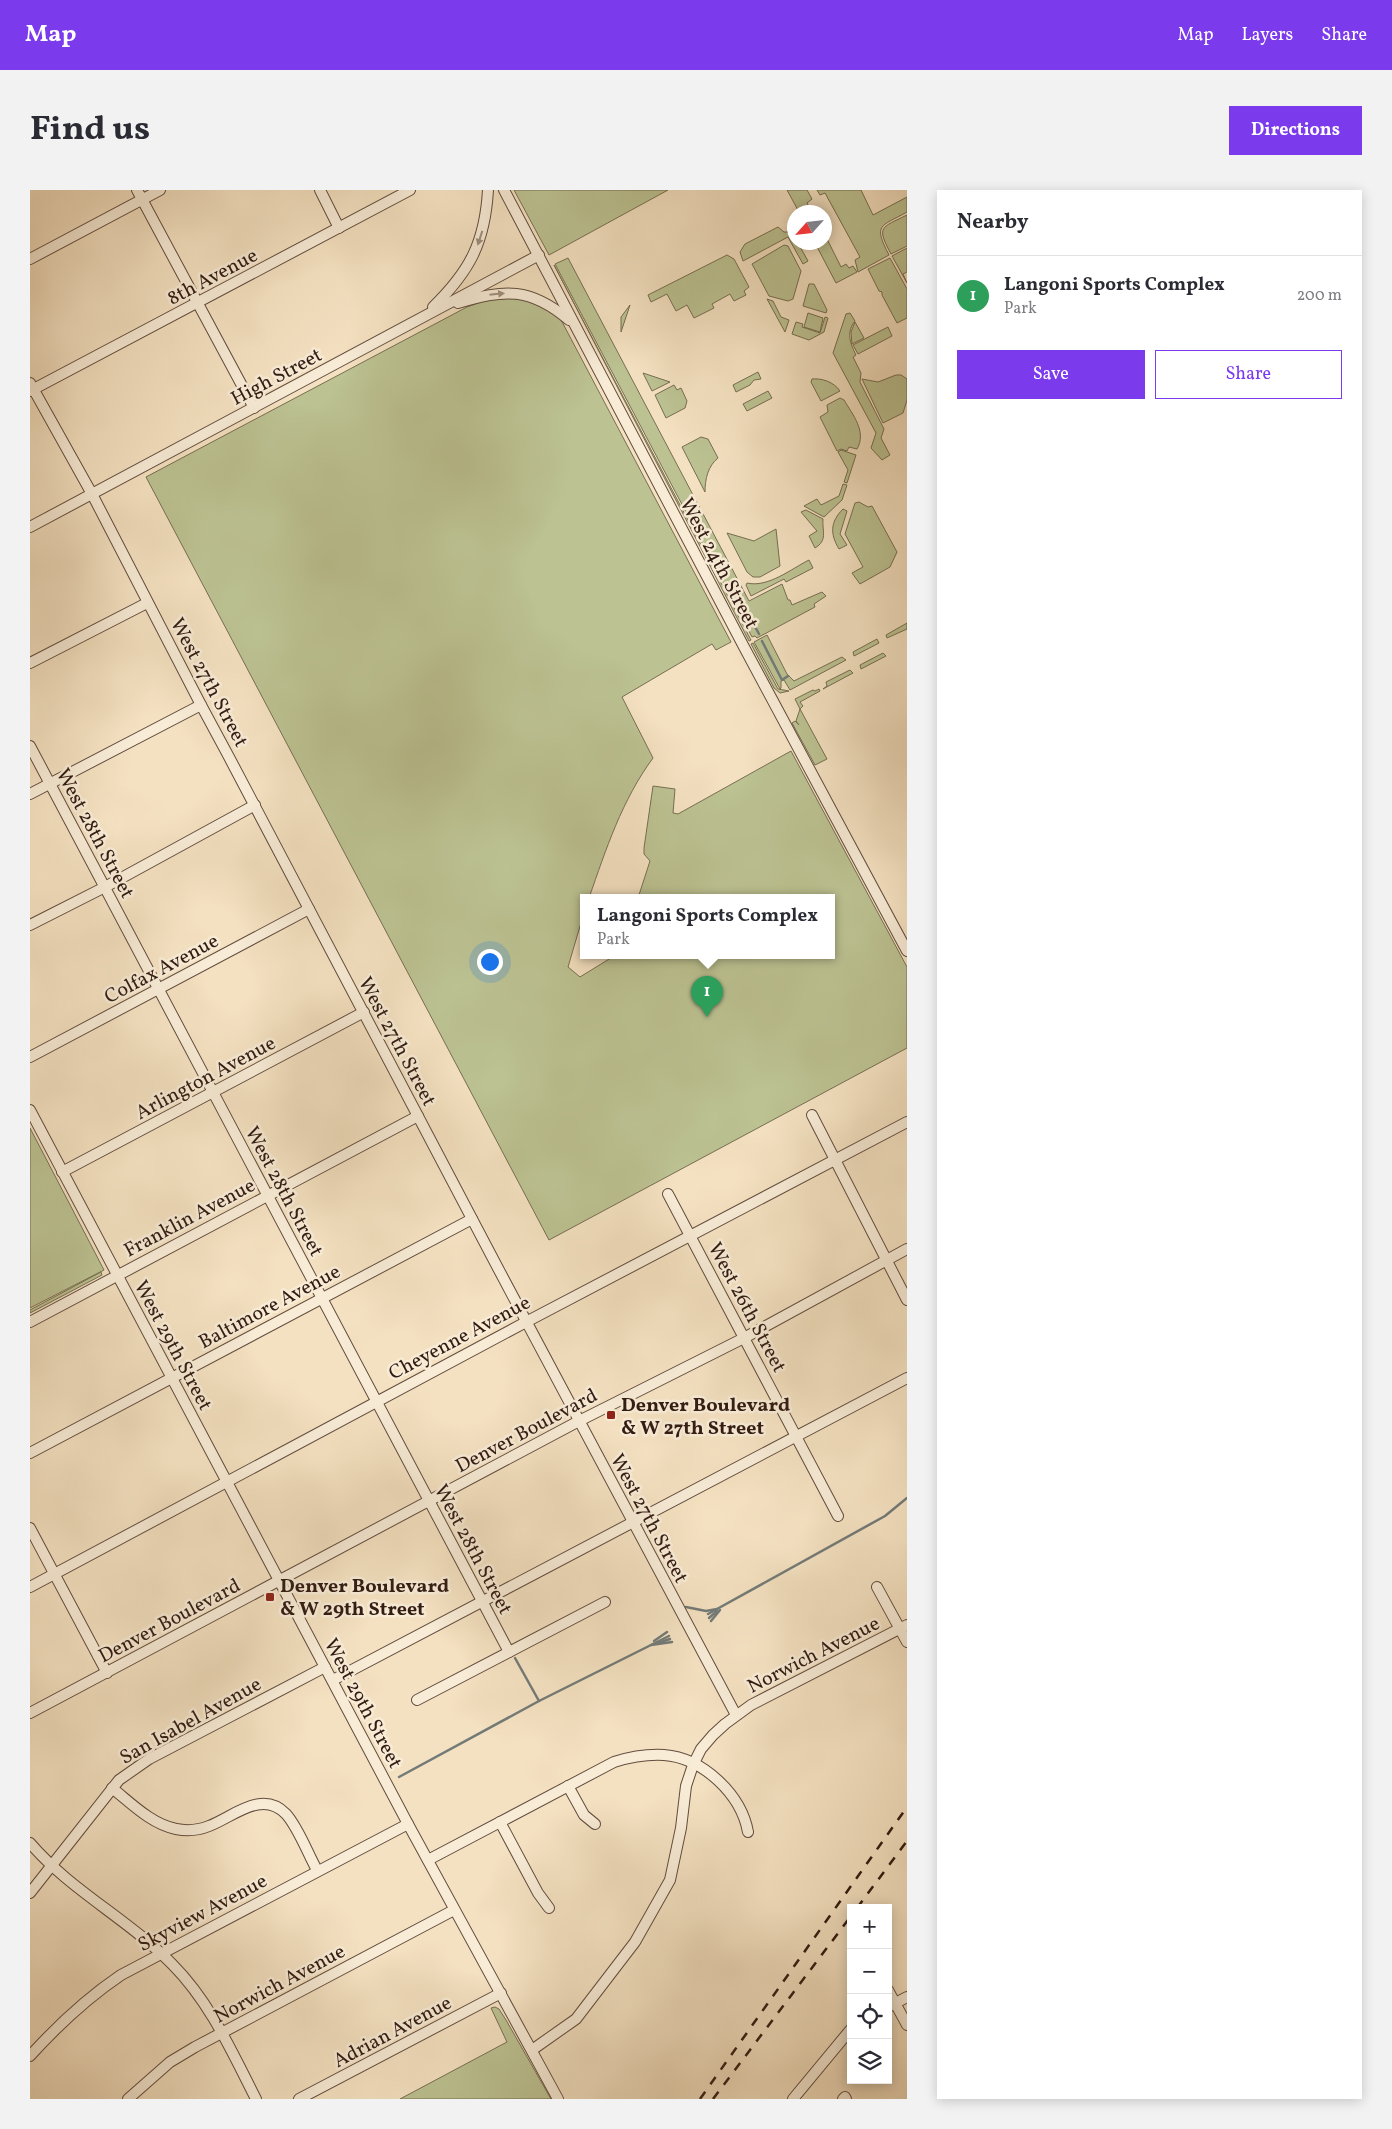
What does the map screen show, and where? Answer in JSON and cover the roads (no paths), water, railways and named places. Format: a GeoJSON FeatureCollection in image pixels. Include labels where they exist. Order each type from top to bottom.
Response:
{"type":"FeatureCollection","features":[{"type":"Feature","properties":{"kind":"street"},"geometry":{"type":"LineString","coordinates":[[30,259],[140,195],[160,190]]}},
{"type":"Feature","properties":{"kind":"street"},"geometry":{"type":"LineString","coordinates":[[320,190],[339,228]]}},
{"type":"Feature","properties":{"kind":"street","name":"8th Avenue"},"geometry":{"type":"LineString","coordinates":[[31,388],[198,303],[410,190]]}},
{"type":"Feature","properties":{"kind":"street"},"geometry":{"type":"LineString","coordinates":[[423,317],[444,297],[473,258],[482,234],[487,211],[488,190]]}},
{"type":"Feature","properties":{"kind":"street","name":"West 24th Street"},"geometry":{"type":"LineString","coordinates":[[504,190],[798,750],[907,951]]}},
{"type":"Feature","properties":{"kind":"street"},"geometry":{"type":"LineString","coordinates":[[140,195],[254,408]]}},
{"type":"Feature","properties":{"kind":"street","name":"High Street"},"geometry":{"type":"LineString","coordinates":[[30,527],[539,255]]}},
{"type":"Feature","properties":{"kind":"street"},"geometry":{"type":"LineString","coordinates":[[433,311],[496,293],[524,293],[552,305],[574,324]]}},
{"type":"Feature","properties":{"kind":"street","name":"West 27th Street"},"geometry":{"type":"LineString","coordinates":[[31,388],[92,494],[201,706],[736,1715]]}},
{"type":"Feature","properties":{"kind":"street"},"geometry":{"type":"LineString","coordinates":[[30,663],[148,603]]}},
{"type":"Feature","properties":{"kind":"street"},"geometry":{"type":"LineString","coordinates":[[30,794],[201,706]]}},
{"type":"Feature","properties":{"kind":"street","name":"West 28th Street"},"geometry":{"type":"LineString","coordinates":[[30,746],[509,1652]]}},
{"type":"Feature","properties":{"kind":"street"},"geometry":{"type":"LineString","coordinates":[[30,925],[105,887],[255,805]]}},
{"type":"Feature","properties":{"kind":"street","name":"Colfax Avenue"},"geometry":{"type":"LineString","coordinates":[[30,1057],[309,909]]}},
{"type":"Feature","properties":{"kind":"street","name":"Arlington Avenue"},"geometry":{"type":"LineString","coordinates":[[62,1172],[364,1012]]}},
{"type":"Feature","properties":{"kind":"street","name":"West 29th Street"},"geometry":{"type":"LineString","coordinates":[[30,1110],[408,1824],[558,2099]]}},
{"type":"Feature","properties":{"kind":"street"},"geometry":{"type":"LineString","coordinates":[[812,1115],[907,1300]]}},
{"type":"Feature","properties":{"kind":"street","name":"Franklin Avenue"},"geometry":{"type":"LineString","coordinates":[[30,1322],[418,1116]]}},
{"type":"Feature","properties":{"kind":"street","name":"Cheyenne Avenue"},"geometry":{"type":"LineString","coordinates":[[30,1587],[376,1401],[907,1122]]}},
{"type":"Feature","properties":{"kind":"street","name":"West 26th Street"},"geometry":{"type":"LineString","coordinates":[[668,1194],[838,1516]]}},
{"type":"Feature","properties":{"kind":"street","name":"Baltimore Avenue"},"geometry":{"type":"LineString","coordinates":[[30,1453],[472,1219]]}},
{"type":"Feature","properties":{"kind":"street","name":"Denver Boulevard"},"geometry":{"type":"LineString","coordinates":[[30,1713],[579,1421],[744,1338],[907,1249]]}},
{"type":"Feature","properties":{"kind":"street"},"geometry":{"type":"LineString","coordinates":[[333,1680],[795,1435],[907,1378]]}},
{"type":"Feature","properties":{"kind":"street"},"geometry":{"type":"LineString","coordinates":[[30,1528],[107,1673]]}},
{"type":"Feature","properties":{"kind":"street"},"geometry":{"type":"LineString","coordinates":[[877,1587],[904,1627],[907,1642]]}},
{"type":"Feature","properties":{"kind":"street"},"geometry":{"type":"LineString","coordinates":[[417,1700],[605,1602]]}},
{"type":"Feature","properties":{"kind":"street","name":"Norwich Avenue"},"geometry":{"type":"LineString","coordinates":[[532,2050],[576,2019],[635,1942],[670,1880],[681,1828],[686,1786],[701,1749],[725,1724],[752,1705],[904,1627]]}},
{"type":"Feature","properties":{"kind":"street","name":"San Isabel Avenue"},"geometry":{"type":"LineString","coordinates":[[30,1893],[112,1788],[128,1772],[143,1762],[325,1666]]}},
{"type":"Feature","properties":{"kind":"street"},"geometry":{"type":"LineString","coordinates":[[428,1860],[568,1786],[626,1758],[665,1755],[693,1765],[715,1778],[732,1797],[746,1819],[748,1832]]}},
{"type":"Feature","properties":{"kind":"street"},"geometry":{"type":"LineString","coordinates":[[568,1786],[584,1815],[594,1824]]}},
{"type":"Feature","properties":{"kind":"street"},"geometry":{"type":"LineString","coordinates":[[112,1788],[153,1820],[181,1829],[208,1826],[254,1804],[270,1805],[279,1809],[291,1821],[317,1870]]}},
{"type":"Feature","properties":{"kind":"street"},"geometry":{"type":"LineString","coordinates":[[500,1822],[538,1893],[549,1908]]}},
{"type":"Feature","properties":{"kind":"street","name":"Skyview Avenue"},"geometry":{"type":"LineString","coordinates":[[30,2056],[64,2020],[102,1988],[161,1953],[408,1824]]}},
{"type":"Feature","properties":{"kind":"street"},"geometry":{"type":"LineString","coordinates":[[30,1843],[52,1865],[161,1953],[193,1987],[222,2032],[256,2099]]}},
{"type":"Feature","properties":{"kind":"street","name":"Norwich Avenue"},"geometry":{"type":"LineString","coordinates":[[128,2099],[146,2081],[170,2062],[222,2032],[454,1910]]}},
{"type":"Feature","properties":{"kind":"street","name":"Adrian Avenue"},"geometry":{"type":"LineString","coordinates":[[299,2099],[501,1993]]}},
{"type":"Feature","properties":{"kind":"street"},"geometry":{"type":"LineString","coordinates":[[907,1997],[892,2005],[907,2025]]}},
{"type":"Feature","properties":{"kind":"street"},"geometry":{"type":"LineString","coordinates":[[793,2099],[822,2061],[847,2033]]}},
{"type":"Feature","properties":{"kind":"waterway"},"geometry":{"type":"LineString","coordinates":[[752,621],[759,634]]}},
{"type":"Feature","properties":{"kind":"waterway"},"geometry":{"type":"LineString","coordinates":[[762,641],[782,680],[788,676]]}},
{"type":"Feature","properties":{"kind":"waterway"},"geometry":{"type":"LineString","coordinates":[[708,1614],[885,1516],[907,1498]]}},
{"type":"Feature","properties":{"kind":"waterway"},"geometry":{"type":"LineString","coordinates":[[686,1607],[706,1611],[717,1609]]}},
{"type":"Feature","properties":{"kind":"waterway"},"geometry":{"type":"LineString","coordinates":[[711,1621],[720,1610]]}},
{"type":"Feature","properties":{"kind":"waterway"},"geometry":{"type":"LineString","coordinates":[[709,1618],[717,1611]]}},
{"type":"Feature","properties":{"kind":"waterway"},"geometry":{"type":"LineString","coordinates":[[654,1641],[667,1632]]}},
{"type":"Feature","properties":{"kind":"waterway"},"geometry":{"type":"LineString","coordinates":[[399,1777],[539,1701],[669,1636]]}},
{"type":"Feature","properties":{"kind":"waterway"},"geometry":{"type":"LineString","coordinates":[[658,1643],[670,1639]]}},
{"type":"Feature","properties":{"kind":"waterway"},"geometry":{"type":"LineString","coordinates":[[651,1645],[672,1642]]}},
{"type":"Feature","properties":{"kind":"waterway"},"geometry":{"type":"LineString","coordinates":[[515,1658],[539,1701]]}},
{"type":"Feature","properties":{"kind":"railway"},"geometry":{"type":"LineString","coordinates":[[700,2099],[907,1807]]}},
{"type":"Feature","properties":{"kind":"railway"},"geometry":{"type":"LineString","coordinates":[[860,1904],[907,1841]]}},
{"type":"Feature","properties":{"kind":"railway"},"geometry":{"type":"LineString","coordinates":[[713,2099],[847,1921]]}},
{"type":"Feature","properties":{"kind":"place","name":"Langoni Sports Complex"},"geometry":{"type":"Point","coordinates":[707,1017]}},
{"type":"Feature","properties":{"kind":"place","name":"Denver Boulevard & W 27th Street"},"geometry":{"type":"Point","coordinates":[611,1415]}},
{"type":"Feature","properties":{"kind":"place","name":"Denver Boulevard & W 29th Street"},"geometry":{"type":"Point","coordinates":[270,1597]}}]}
